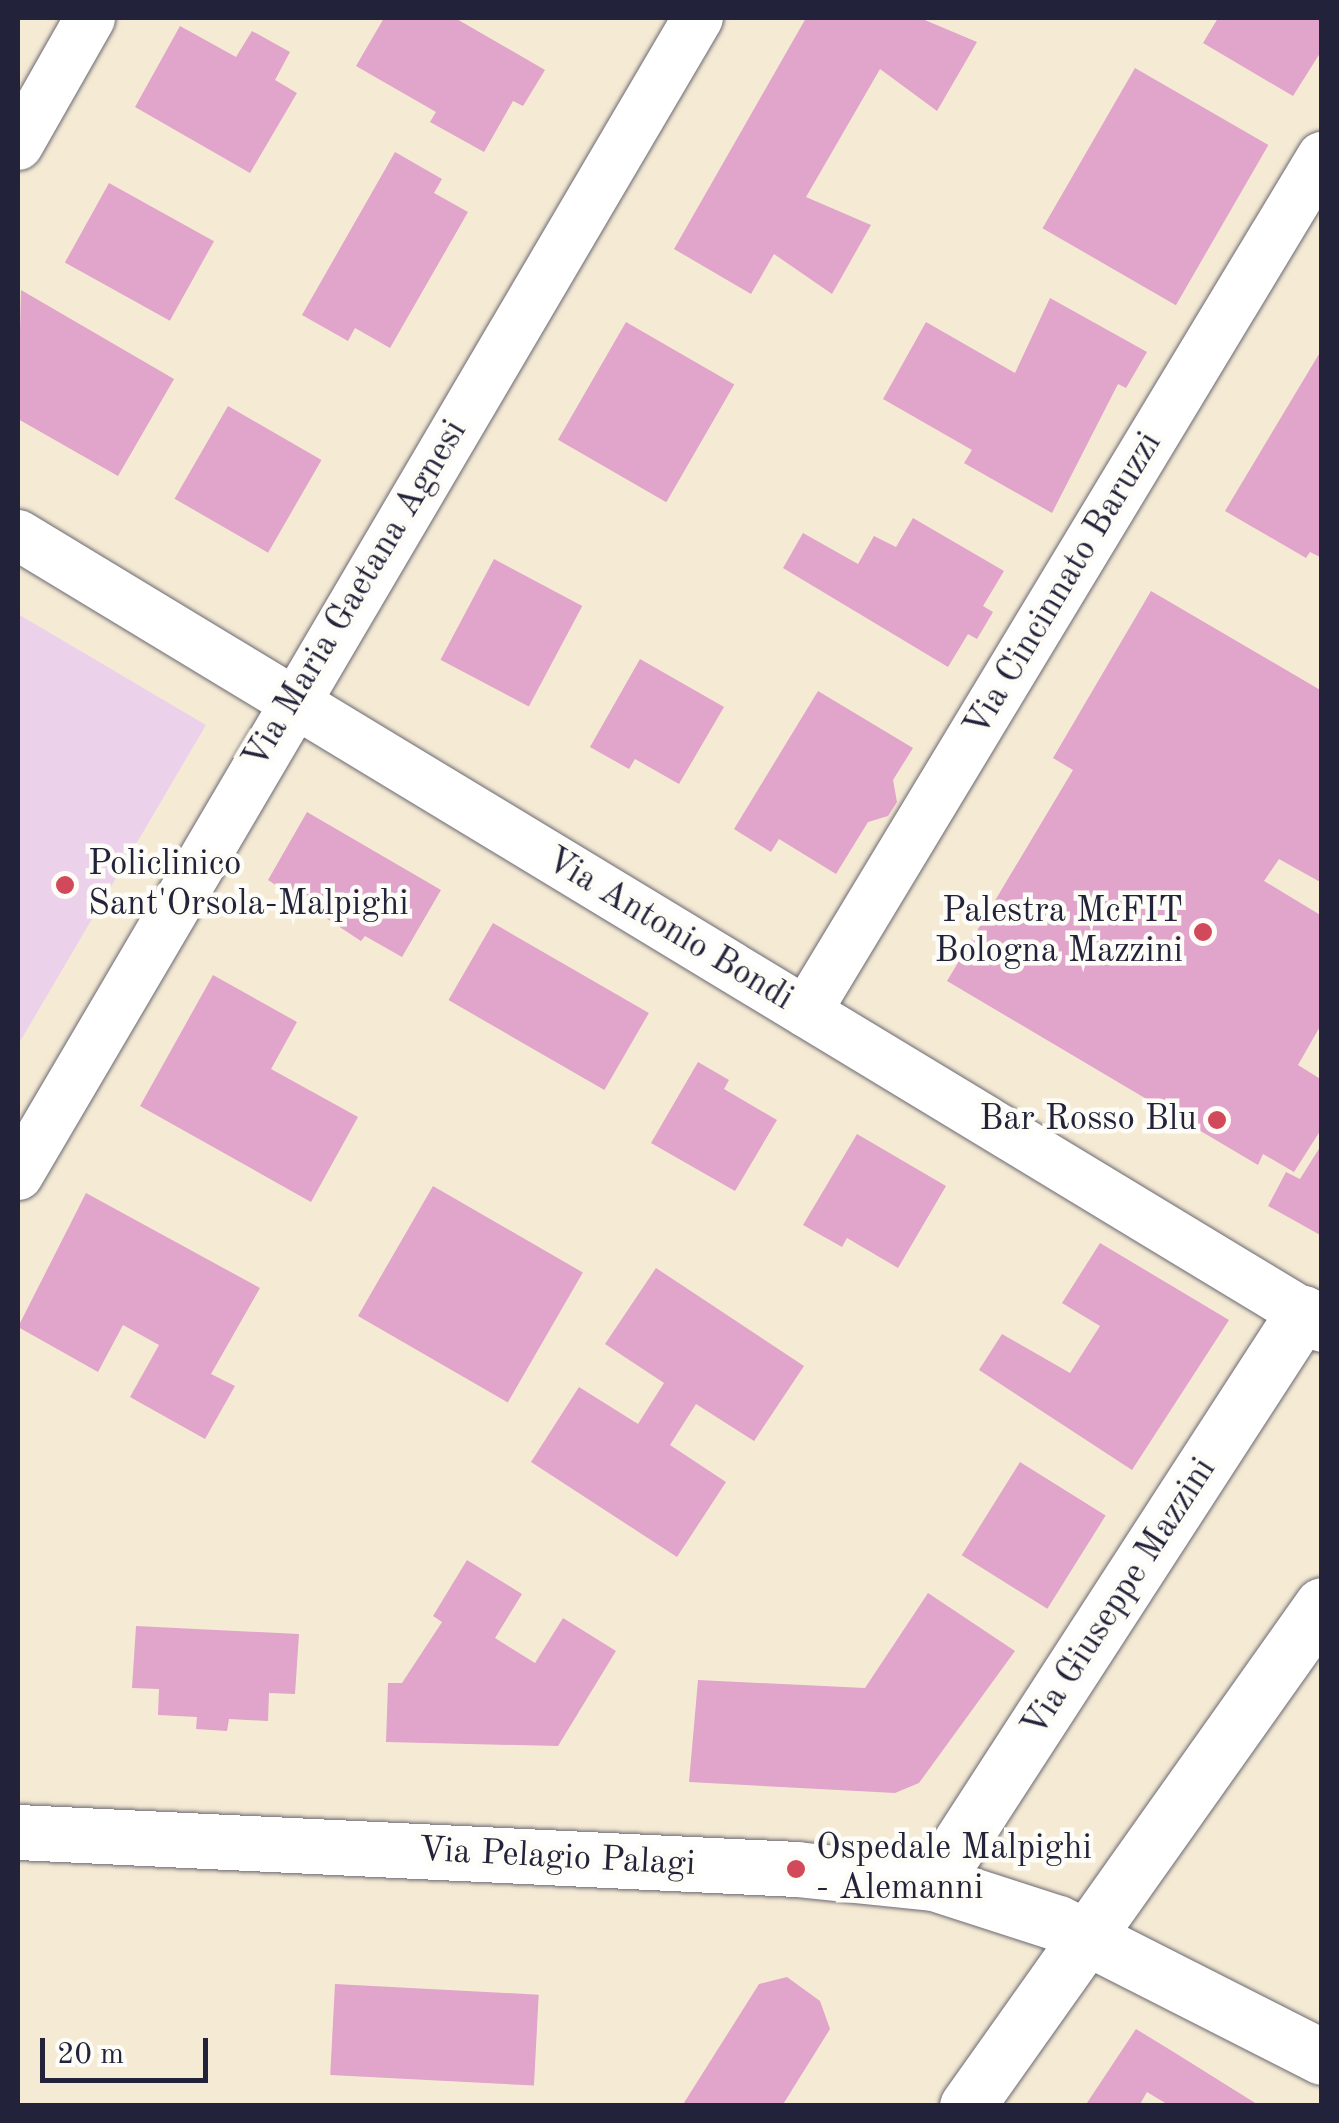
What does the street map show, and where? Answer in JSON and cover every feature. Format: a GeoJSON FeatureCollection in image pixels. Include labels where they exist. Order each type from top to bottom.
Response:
{"type":"FeatureCollection","features":[{"type":"Feature","properties":{"kind":"street"},"geometry":{"type":"LineString","coordinates":[[18,145],[90,18]]}},
{"type":"Feature","properties":{"kind":"street","name":"Via Maria Gaetana Agnesi"},"geometry":{"type":"LineString","coordinates":[[18,1175],[292,702],[698,18]]}},
{"type":"Feature","properties":{"kind":"street","name":"Via Cincinnato Baruzzi"},"geometry":{"type":"LineString","coordinates":[[806,1012],[1322,157]]}},
{"type":"Feature","properties":{"kind":"street","name":"Via Antonio Bondi"},"geometry":{"type":"LineString","coordinates":[[18,535],[1312,1318]]}},
{"type":"Feature","properties":{"kind":"street","name":"Via Giuseppe Mazzini"},"geometry":{"type":"LineString","coordinates":[[934,1883],[1312,1318]]}},
{"type":"Feature","properties":{"kind":"street"},"geometry":{"type":"LineString","coordinates":[[968,2106],[1086,1936],[1152,1853],[1322,1605]]}},
{"type":"Feature","properties":{"kind":"street","name":"Via Pelagio Palagi"},"geometry":{"type":"LineString","coordinates":[[18,1832],[796,1869],[934,1883],[1004,1900],[1086,1936],[1322,2057]]}},
{"type":"Feature","properties":{"kind":"shaded area","name":"Policlinico Sant'Orsola-Malpighi"},"geometry":{"type":"Polygon","coordinates":[[[18,614],[206,725],[18,1045],[18,614]]]}},
{"type":"Feature","properties":{"kind":"building"},"geometry":{"type":"Polygon","coordinates":[[[384,18],[455,18],[545,70],[523,106],[513,101],[484,152],[430,122],[436,112],[356,66],[384,18]]]}},
{"type":"Feature","properties":{"kind":"building"},"geometry":{"type":"Polygon","coordinates":[[[806,18],[920,18],[977,42],[937,111],[880,69],[806,197],[871,225],[832,294],[774,254],[751,294],[674,249],[806,18]]]}},
{"type":"Feature","properties":{"kind":"building"},"geometry":{"type":"Polygon","coordinates":[[[1218,18],[1322,18],[1322,50],[1293,96],[1203,43],[1218,18]]]}},
{"type":"Feature","properties":{"kind":"building"},"geometry":{"type":"Polygon","coordinates":[[[180,26],[236,57],[252,31],[290,52],[275,80],[297,93],[250,173],[135,107],[180,26]]]}},
{"type":"Feature","properties":{"kind":"building"},"geometry":{"type":"Polygon","coordinates":[[[1135,68],[1268,145],[1176,305],[1042,228],[1135,68]]]}},
{"type":"Feature","properties":{"kind":"building"},"geometry":{"type":"Polygon","coordinates":[[[395,152],[442,179],[434,193],[468,212],[390,348],[355,328],[348,341],[302,315],[395,152]]]}},
{"type":"Feature","properties":{"kind":"building"},"geometry":{"type":"Polygon","coordinates":[[[109,183],[214,241],[170,321],[65,263],[109,183]]]}},
{"type":"Feature","properties":{"kind":"building"},"geometry":{"type":"Polygon","coordinates":[[[21,290],[174,379],[118,476],[18,419],[21,290]]]}},
{"type":"Feature","properties":{"kind":"building"},"geometry":{"type":"Polygon","coordinates":[[[1050,298],[1147,352],[1126,388],[1118,384],[1052,513],[964,463],[972,450],[883,399],[926,322],[1015,373],[1050,298]]]}},
{"type":"Feature","properties":{"kind":"building"},"geometry":{"type":"Polygon","coordinates":[[[626,322],[734,385],[666,502],[558,440],[626,322]]]}},
{"type":"Feature","properties":{"kind":"building"},"geometry":{"type":"Polygon","coordinates":[[[1322,349],[1322,558],[1310,552],[1306,558],[1225,511],[1322,349]]]}},
{"type":"Feature","properties":{"kind":"building"},"geometry":{"type":"Polygon","coordinates":[[[228,406],[322,460],[268,553],[175,499],[228,406]]]}},
{"type":"Feature","properties":{"kind":"building"},"geometry":{"type":"Polygon","coordinates":[[[913,518],[1004,571],[983,606],[993,612],[977,639],[968,634],[948,667],[783,568],[803,533],[858,564],[874,536],[896,547],[913,518]]]}},
{"type":"Feature","properties":{"kind":"building"},"geometry":{"type":"Polygon","coordinates":[[[494,559],[582,606],[529,707],[440,660],[494,559]]]}},
{"type":"Feature","properties":{"kind":"building"},"geometry":{"type":"Polygon","coordinates":[[[1151,591],[1322,691],[1322,883],[1279,859],[1264,881],[1322,916],[1322,1023],[1298,1065],[1322,1080],[1322,1128],[1294,1172],[1263,1154],[1258,1165],[947,981],[1073,770],[1053,758],[1151,591]]]}},
{"type":"Feature","properties":{"kind":"building"},"geometry":{"type":"Polygon","coordinates":[[[640,659],[724,707],[679,784],[635,759],[629,769],[590,747],[640,659]]]}},
{"type":"Feature","properties":{"kind":"building"},"geometry":{"type":"Polygon","coordinates":[[[818,691],[913,748],[893,780],[897,802],[888,816],[868,822],[836,874],[779,839],[771,852],[734,829],[818,691]]]}},
{"type":"Feature","properties":{"kind":"building"},"geometry":{"type":"Polygon","coordinates":[[[307,812],[441,890],[402,957],[365,936],[361,941],[268,880],[307,812]]]}},
{"type":"Feature","properties":{"kind":"building"},"geometry":{"type":"Polygon","coordinates":[[[493,923],[649,1013],[604,1090],[448,1000],[493,923]]]}},
{"type":"Feature","properties":{"kind":"building"},"geometry":{"type":"Polygon","coordinates":[[[213,975],[297,1022],[271,1069],[358,1117],[311,1202],[140,1106],[213,975]]]}},
{"type":"Feature","properties":{"kind":"building"},"geometry":{"type":"Polygon","coordinates":[[[698,1062],[729,1080],[724,1089],[777,1120],[735,1191],[651,1143],[698,1062]]]}},
{"type":"Feature","properties":{"kind":"building"},"geometry":{"type":"Polygon","coordinates":[[[857,1134],[946,1186],[898,1268],[847,1238],[842,1247],[803,1225],[857,1134]]]}},
{"type":"Feature","properties":{"kind":"building"},"geometry":{"type":"Polygon","coordinates":[[[1322,1144],[1322,1236],[1268,1206],[1286,1172],[1300,1179],[1322,1144]]]}},
{"type":"Feature","properties":{"kind":"building"},"geometry":{"type":"Polygon","coordinates":[[[433,1186],[583,1272],[508,1402],[358,1316],[433,1186]]]}},
{"type":"Feature","properties":{"kind":"building"},"geometry":{"type":"Polygon","coordinates":[[[86,1193],[260,1288],[211,1374],[235,1386],[205,1439],[130,1397],[159,1345],[123,1325],[98,1372],[18,1327],[86,1193]]]}},
{"type":"Feature","properties":{"kind":"building"},"geometry":{"type":"Polygon","coordinates":[[[1100,1243],[1229,1320],[1132,1470],[979,1370],[1002,1334],[1070,1373],[1100,1326],[1062,1303],[1100,1243]]]}},
{"type":"Feature","properties":{"kind":"building"},"geometry":{"type":"Polygon","coordinates":[[[656,1268],[804,1366],[754,1441],[696,1404],[670,1445],[726,1482],[677,1557],[531,1462],[579,1387],[638,1424],[664,1383],[605,1344],[656,1268]]]}},
{"type":"Feature","properties":{"kind":"building"},"geometry":{"type":"Polygon","coordinates":[[[1020,1462],[1106,1516],[1047,1609],[962,1555],[1020,1462]]]}},
{"type":"Feature","properties":{"kind":"building"},"geometry":{"type":"Polygon","coordinates":[[[467,1560],[522,1594],[495,1638],[535,1663],[563,1618],[616,1651],[558,1746],[386,1742],[388,1683],[402,1683],[442,1622],[433,1616],[467,1560]]]}},
{"type":"Feature","properties":{"kind":"building"},"geometry":{"type":"Polygon","coordinates":[[[928,1593],[1015,1651],[919,1783],[895,1793],[689,1782],[698,1680],[865,1688],[928,1593]]]}},
{"type":"Feature","properties":{"kind":"building"},"geometry":{"type":"Polygon","coordinates":[[[136,1626],[299,1634],[295,1694],[269,1693],[268,1721],[229,1719],[227,1731],[196,1729],[197,1717],[158,1715],[159,1689],[132,1688],[136,1626]]]}},
{"type":"Feature","properties":{"kind":"building"},"geometry":{"type":"Polygon","coordinates":[[[787,1977],[820,2001],[830,2029],[782,2106],[682,2106],[759,1984],[787,1977]]]}},
{"type":"Feature","properties":{"kind":"building"},"geometry":{"type":"Polygon","coordinates":[[[335,1984],[539,1995],[534,2086],[330,2075],[335,1984]]]}},
{"type":"Feature","properties":{"kind":"building"},"geometry":{"type":"Polygon","coordinates":[[[1136,2029],[1260,2106],[1170,2106],[1147,2092],[1139,2106],[1085,2106],[1136,2029]]]}},
{"type":"Feature","properties":{"kind":"place","name":"Policlinico Sant'Orsola-Malpighi"},"geometry":{"type":"Point","coordinates":[65,885]}},
{"type":"Feature","properties":{"kind":"place","name":"Palestra McFIT Bologna Mazzini"},"geometry":{"type":"Point","coordinates":[1203,932]}},
{"type":"Feature","properties":{"kind":"place","name":"Bar Rosso Blu"},"geometry":{"type":"Point","coordinates":[1217,1120]}},
{"type":"Feature","properties":{"kind":"place","name":"Ospedale Malpighi - Alemanni"},"geometry":{"type":"Point","coordinates":[796,1869]}}]}
